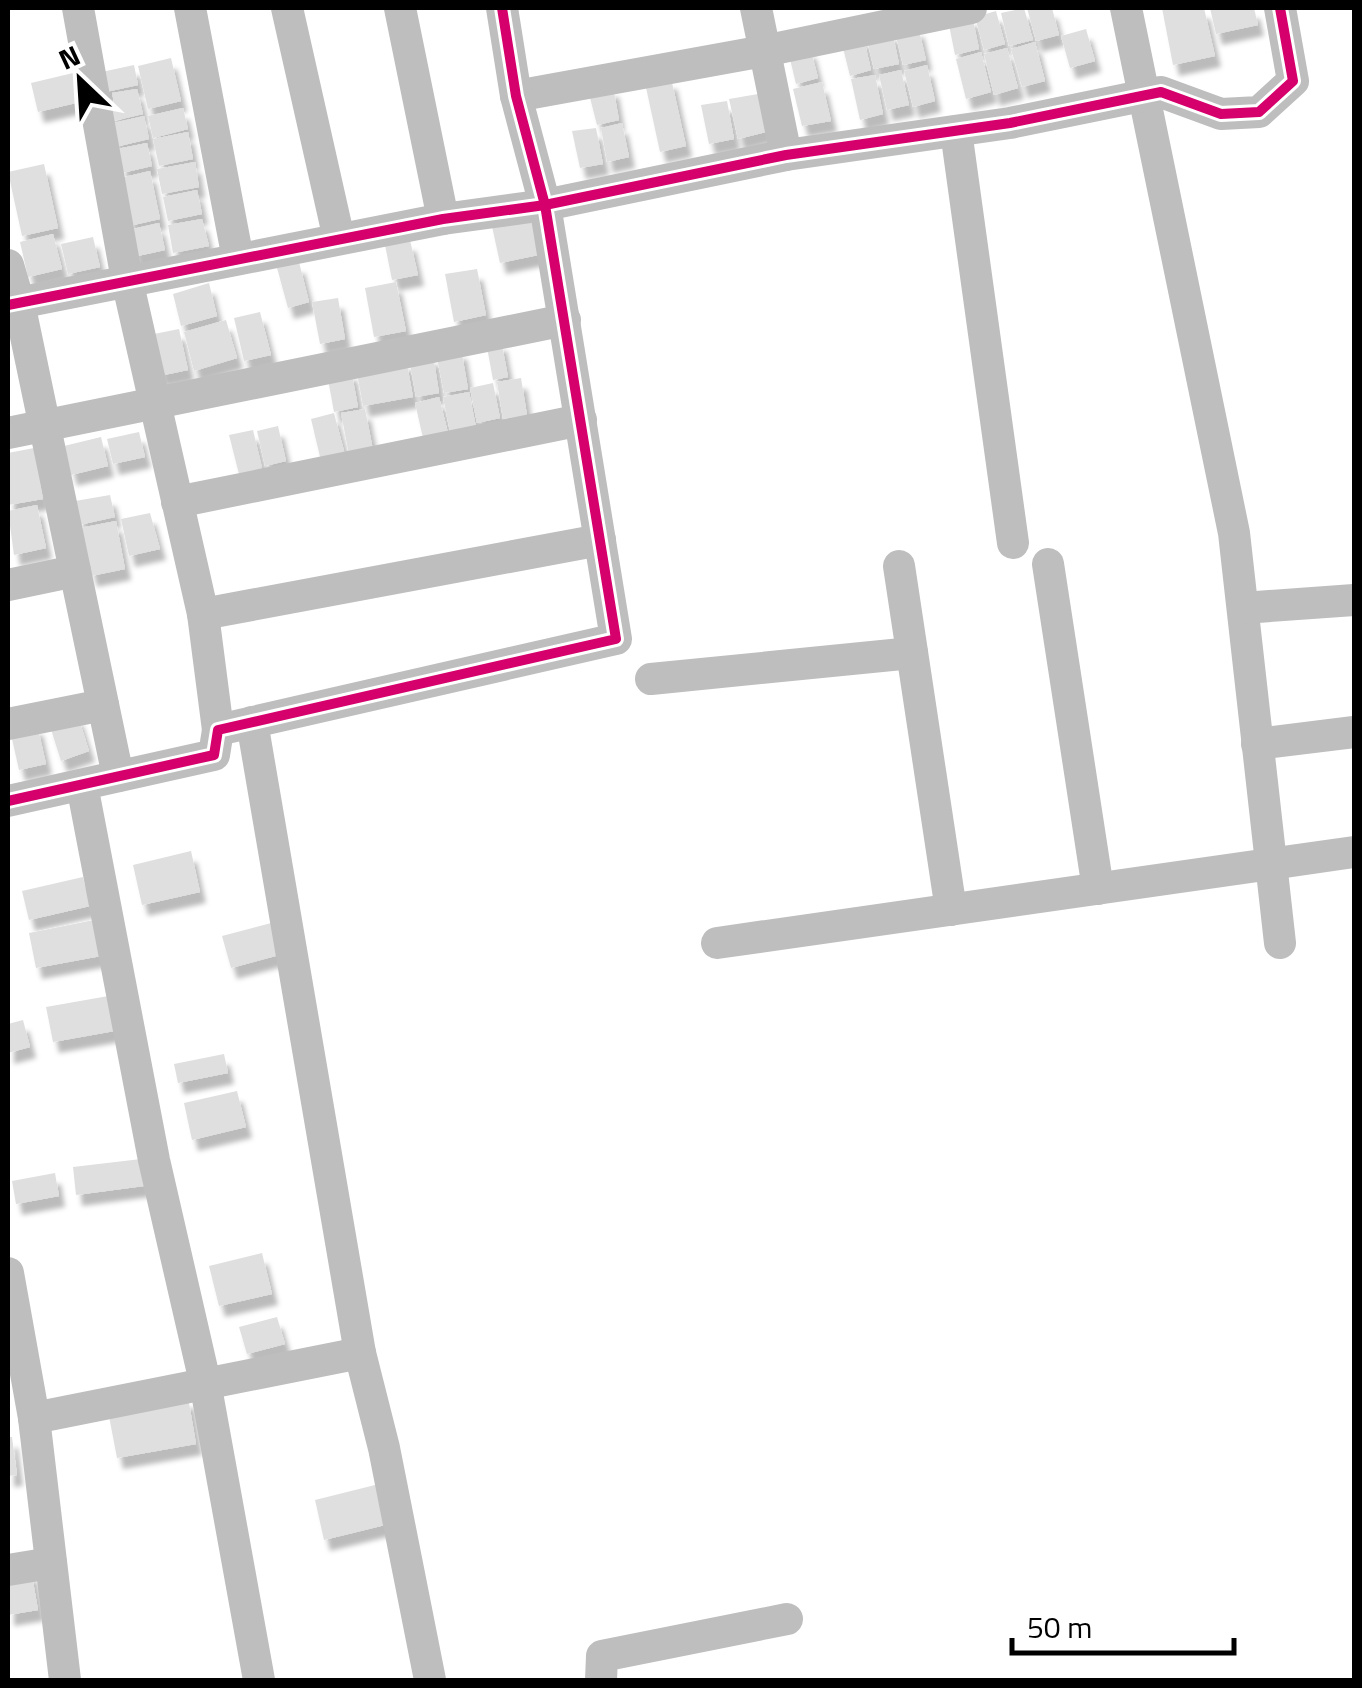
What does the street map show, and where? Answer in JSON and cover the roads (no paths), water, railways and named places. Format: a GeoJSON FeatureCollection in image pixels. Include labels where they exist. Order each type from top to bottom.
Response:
{"type":"FeatureCollection","features":[{"type":"Feature","properties":{"kind":"street"},"geometry":{"type":"LineString","coordinates":[[8,801],[214,755],[218,730],[204,614],[126,280],[78,8]]}},
{"type":"Feature","properties":{"kind":"street"},"geometry":{"type":"LineString","coordinates":[[190,8],[238,258]]}},
{"type":"Feature","properties":{"kind":"street"},"geometry":{"type":"LineString","coordinates":[[287,8],[339,239]]}},
{"type":"Feature","properties":{"kind":"street"},"geometry":{"type":"LineString","coordinates":[[400,8],[443,219]]}},
{"type":"Feature","properties":{"kind":"street"},"geometry":{"type":"LineString","coordinates":[[218,730],[616,639],[545,205],[516,96],[502,8]]}},
{"type":"Feature","properties":{"kind":"street"},"geometry":{"type":"LineString","coordinates":[[756,8],[786,155]]}},
{"type":"Feature","properties":{"kind":"street"},"geometry":{"type":"LineString","coordinates":[[516,96],[971,8]]}},
{"type":"Feature","properties":{"kind":"street"},"geometry":{"type":"LineString","coordinates":[[1126,8],[1234,534],[1280,943]]}},
{"type":"Feature","properties":{"kind":"street"},"geometry":{"type":"LineString","coordinates":[[13,304],[443,219],[545,205],[786,155],[956,131],[1161,92],[1222,114],[1259,112],[1293,81],[1280,8]]}},
{"type":"Feature","properties":{"kind":"street"},"geometry":{"type":"LineString","coordinates":[[956,131],[1013,542]]}},
{"type":"Feature","properties":{"kind":"street"},"geometry":{"type":"LineString","coordinates":[[8,265],[13,304],[45,426],[118,776]]}},
{"type":"Feature","properties":{"kind":"street"},"geometry":{"type":"LineString","coordinates":[[8,433],[565,320]]}},
{"type":"Feature","properties":{"kind":"street"},"geometry":{"type":"LineString","coordinates":[[178,502],[581,420]]}},
{"type":"Feature","properties":{"kind":"street"},"geometry":{"type":"LineString","coordinates":[[204,614],[600,540]]}},
{"type":"Feature","properties":{"kind":"street"},"geometry":{"type":"LineString","coordinates":[[1048,564],[1098,889]]}},
{"type":"Feature","properties":{"kind":"street"},"geometry":{"type":"LineString","coordinates":[[899,566],[951,910]]}},
{"type":"Feature","properties":{"kind":"street"},"geometry":{"type":"LineString","coordinates":[[8,584],[75,571]]}},
{"type":"Feature","properties":{"kind":"street"},"geometry":{"type":"LineString","coordinates":[[1242,608],[1354,600]]}},
{"type":"Feature","properties":{"kind":"street"},"geometry":{"type":"LineString","coordinates":[[651,679],[912,653]]}},
{"type":"Feature","properties":{"kind":"street"},"geometry":{"type":"LineString","coordinates":[[8,724],[103,705]]}},
{"type":"Feature","properties":{"kind":"street"},"geometry":{"type":"LineString","coordinates":[[252,722],[360,1353],[384,1448],[430,1680]]}},
{"type":"Feature","properties":{"kind":"street"},"geometry":{"type":"LineString","coordinates":[[1257,744],[1354,732]]}},
{"type":"Feature","properties":{"kind":"street"},"geometry":{"type":"LineString","coordinates":[[82,784],[154,1160],[205,1382],[258,1680]]}},
{"type":"Feature","properties":{"kind":"street"},"geometry":{"type":"LineString","coordinates":[[717,943],[1354,852]]}},
{"type":"Feature","properties":{"kind":"street"},"geometry":{"type":"LineString","coordinates":[[8,1273],[34,1418],[64,1680]]}},
{"type":"Feature","properties":{"kind":"street"},"geometry":{"type":"LineString","coordinates":[[34,1418],[360,1353]]}},
{"type":"Feature","properties":{"kind":"street"},"geometry":{"type":"LineString","coordinates":[[8,1570],[51,1563]]}},
{"type":"Feature","properties":{"kind":"street"},"geometry":{"type":"LineString","coordinates":[[602,1680],[602,1656],[787,1619]]}}]}
